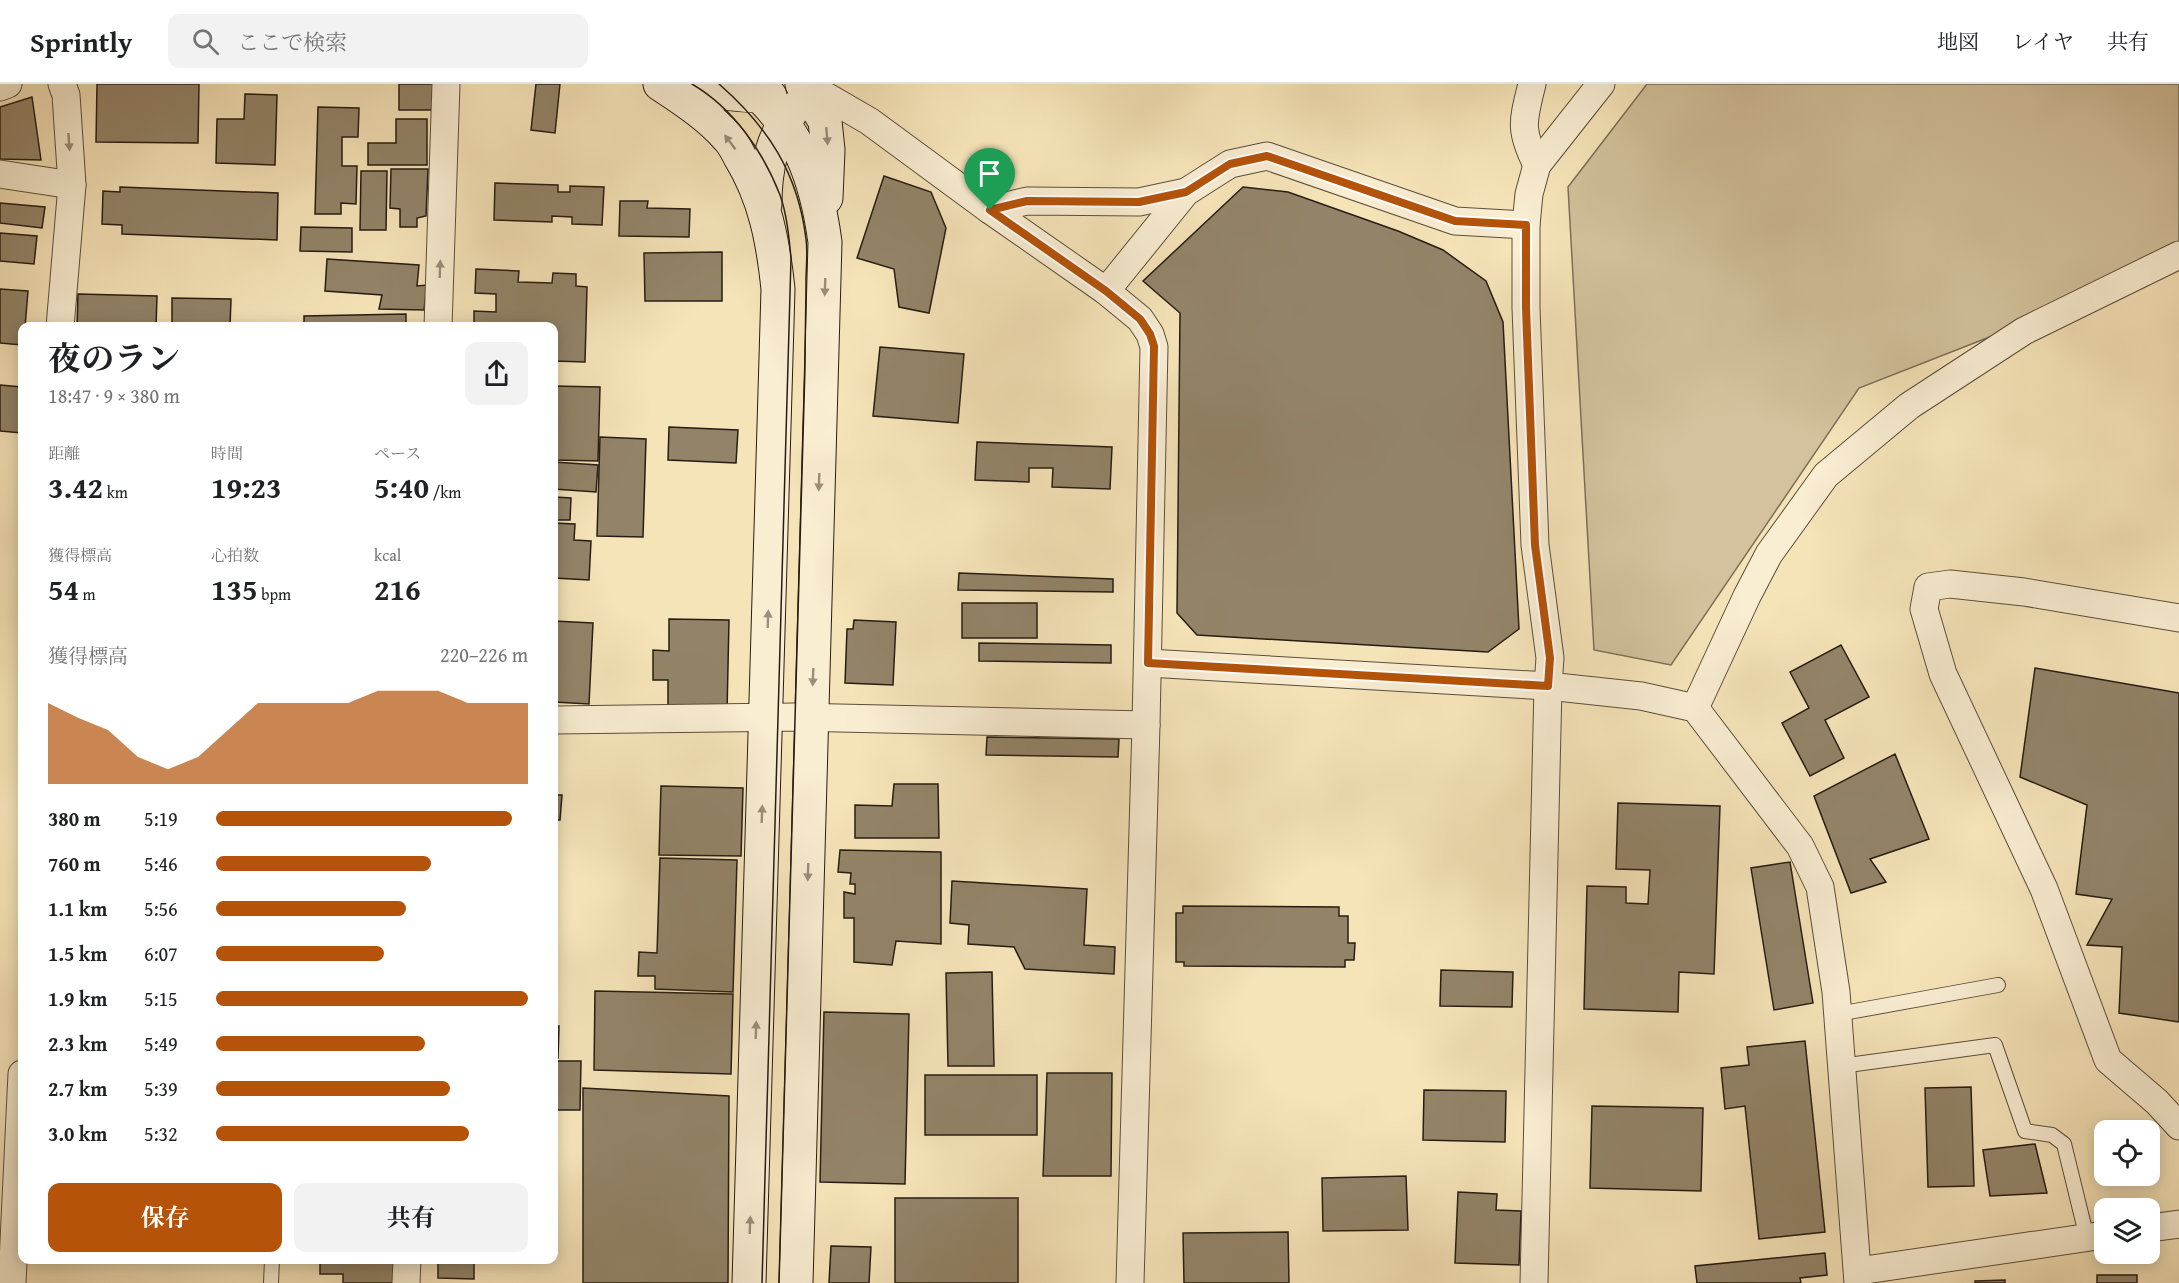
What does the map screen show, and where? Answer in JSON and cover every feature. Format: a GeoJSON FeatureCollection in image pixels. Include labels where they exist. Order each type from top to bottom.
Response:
{"type":"FeatureCollection","features":[{"type":"Feature","properties":{"kind":"street"},"geometry":{"type":"LineString","coordinates":[[0,87],[8,84]]}},
{"type":"Feature","properties":{"kind":"street"},"geometry":{"type":"LineString","coordinates":[[60,322],[72,185],[66,95],[62,84]]}},
{"type":"Feature","properties":{"kind":"street"},"geometry":{"type":"LineString","coordinates":[[438,322],[446,84]]}},
{"type":"Feature","properties":{"kind":"street"},"geometry":{"type":"LineString","coordinates":[[660,84],[696,108],[729,139],[751,175],[766,212],[774,249],[778,289],[749,1283]]}},
{"type":"Feature","properties":{"kind":"street"},"geometry":{"type":"LineString","coordinates":[[680,84],[710,93],[754,90],[776,96],[801,84]]}},
{"type":"Feature","properties":{"kind":"street"},"geometry":{"type":"LineString","coordinates":[[766,212],[767,167],[774,144],[795,105],[801,84]]}},
{"type":"Feature","properties":{"kind":"street"},"geometry":{"type":"LineString","coordinates":[[801,84],[869,121],[1106,291],[1140,319],[1150,334],[1154,346],[1148,663],[1130,1283]]}},
{"type":"Feature","properties":{"kind":"street"},"geometry":{"type":"LineString","coordinates":[[796,1283],[828,150],[825,121],[801,84]]}},
{"type":"Feature","properties":{"kind":"street"},"geometry":{"type":"LineString","coordinates":[[1532,84],[1523,122],[1528,147],[1537,165]]}},
{"type":"Feature","properties":{"kind":"street"},"geometry":{"type":"LineString","coordinates":[[1534,1283],[1550,658],[1535,533],[1526,308],[1526,225],[1528,194],[1537,165],[1602,84]]}},
{"type":"Feature","properties":{"kind":"street"},"geometry":{"type":"LineString","coordinates":[[754,90],[784,122],[809,168],[817,193],[825,242]]}},
{"type":"Feature","properties":{"kind":"street"},"geometry":{"type":"LineString","coordinates":[[1106,291],[1186,192],[1230,164],[1267,156],[1455,221],[1526,225]]}},
{"type":"Feature","properties":{"kind":"street"},"geometry":{"type":"LineString","coordinates":[[0,174],[72,185]]}},
{"type":"Feature","properties":{"kind":"street"},"geometry":{"type":"LineString","coordinates":[[990,210],[1027,201],[1139,202],[1186,192]]}},
{"type":"Feature","properties":{"kind":"street"},"geometry":{"type":"LineString","coordinates":[[1695,708],[1769,554],[1826,475],[1909,406],[2024,331],[2179,255]]}},
{"type":"Feature","properties":{"kind":"street"},"geometry":{"type":"LineString","coordinates":[[2179,618],[2024,592],[1950,584],[1928,587],[1924,609],[1943,674],[2044,889],[2108,1060],[2157,1102],[2179,1126]]}},
{"type":"Feature","properties":{"kind":"street"},"geometry":{"type":"LineString","coordinates":[[1148,663],[1548,686],[1641,696],[1695,708],[1800,846],[1820,887],[1838,1014],[1858,1277],[2094,1236]]}},
{"type":"Feature","properties":{"kind":"street"},"geometry":{"type":"LineString","coordinates":[[558,720],[765,717],[1146,725]]}},
{"type":"Feature","properties":{"kind":"street"},"geometry":{"type":"LineString","coordinates":[[12,1283],[18,1158]]}},
{"type":"Feature","properties":{"kind":"street"},"geometry":{"type":"LineString","coordinates":[[2160,1227],[2179,1224]]}},
{"type":"Feature","properties":{"kind":"street"},"geometry":{"type":"LineString","coordinates":[[406,1283],[407,1264]]}},
{"type":"Feature","properties":{"kind":"lane"},"geometry":{"type":"LineString","coordinates":[[1838,1014],[1998,985]]}},
{"type":"Feature","properties":{"kind":"lane"},"geometry":{"type":"LineString","coordinates":[[1841,1066],[1995,1044],[2025,1131],[2052,1135],[2064,1144],[2094,1230]]}},
{"type":"Feature","properties":{"kind":"lane"},"geometry":{"type":"LineString","coordinates":[[271,1283],[272,1264]]}},
{"type":"Feature","properties":{"kind":"shaded area"},"geometry":{"type":"Polygon","coordinates":[[[1647,84],[2179,84],[2179,263],[1859,388],[1671,665],[1594,650],[1568,187],[1647,84]]]}},
{"type":"Feature","properties":{"kind":"building"},"geometry":{"type":"Polygon","coordinates":[[[97,84],[199,84],[198,143],[96,142],[97,84]]]}},
{"type":"Feature","properties":{"kind":"building"},"geometry":{"type":"Polygon","coordinates":[[[399,84],[436,84],[435,110],[399,110],[399,84]]]}},
{"type":"Feature","properties":{"kind":"building"},"geometry":{"type":"Polygon","coordinates":[[[536,84],[560,84],[555,133],[531,130],[536,84]]]}},
{"type":"Feature","properties":{"kind":"building"},"geometry":{"type":"Polygon","coordinates":[[[245,94],[277,95],[275,165],[216,163],[217,119],[244,119],[245,94]]]}},
{"type":"Feature","properties":{"kind":"building"},"geometry":{"type":"Polygon","coordinates":[[[32,97],[41,160],[0,159],[0,107],[32,97]]]}},
{"type":"Feature","properties":{"kind":"building"},"geometry":{"type":"Polygon","coordinates":[[[318,107],[359,108],[358,137],[342,137],[342,166],[357,166],[356,204],[341,203],[341,214],[315,214],[318,107]]]}},
{"type":"Feature","properties":{"kind":"building"},"geometry":{"type":"Polygon","coordinates":[[[396,119],[427,119],[427,165],[368,165],[368,143],[396,143],[396,119]]]}},
{"type":"Feature","properties":{"kind":"building"},"geometry":{"type":"Polygon","coordinates":[[[391,169],[428,169],[426,216],[417,218],[417,227],[400,227],[400,209],[390,208],[391,169]]]}},
{"type":"Feature","properties":{"kind":"building"},"geometry":{"type":"Polygon","coordinates":[[[361,171],[387,171],[386,230],[360,230],[361,171]]]}},
{"type":"Feature","properties":{"kind":"building"},"geometry":{"type":"Polygon","coordinates":[[[884,176],[931,192],[946,228],[929,313],[899,307],[894,269],[857,258],[884,176]]]}},
{"type":"Feature","properties":{"kind":"building"},"geometry":{"type":"Polygon","coordinates":[[[495,183],[558,185],[558,192],[570,192],[570,186],[604,187],[602,225],[572,224],[572,217],[552,216],[552,222],[494,220],[495,183]]]}},
{"type":"Feature","properties":{"kind":"building"},"geometry":{"type":"Polygon","coordinates":[[[120,187],[278,193],[277,240],[122,234],[122,225],[102,224],[103,191],[120,192],[120,187]]]}},
{"type":"Feature","properties":{"kind":"building"},"geometry":{"type":"Polygon","coordinates":[[[1243,187],[1288,192],[1398,231],[1443,250],[1486,281],[1503,322],[1519,629],[1488,652],[1197,635],[1177,613],[1180,313],[1143,281],[1243,187]]]}},
{"type":"Feature","properties":{"kind":"building"},"geometry":{"type":"Polygon","coordinates":[[[620,201],[648,201],[647,208],[690,209],[689,237],[619,236],[620,201]]]}},
{"type":"Feature","properties":{"kind":"building"},"geometry":{"type":"Polygon","coordinates":[[[0,203],[45,207],[42,228],[0,223],[0,203]]]}},
{"type":"Feature","properties":{"kind":"building"},"geometry":{"type":"Polygon","coordinates":[[[301,227],[352,228],[352,252],[300,251],[301,227]]]}},
{"type":"Feature","properties":{"kind":"building"},"geometry":{"type":"Polygon","coordinates":[[[0,233],[37,236],[34,264],[0,261],[0,233]]]}},
{"type":"Feature","properties":{"kind":"building"},"geometry":{"type":"Polygon","coordinates":[[[722,252],[722,301],[645,301],[644,253],[722,252]]]}},
{"type":"Feature","properties":{"kind":"building"},"geometry":{"type":"Polygon","coordinates":[[[327,259],[419,265],[417,286],[427,285],[424,310],[379,309],[382,295],[325,291],[327,259]]]}},
{"type":"Feature","properties":{"kind":"building"},"geometry":{"type":"Polygon","coordinates":[[[476,269],[519,271],[518,282],[552,283],[553,273],[576,274],[576,286],[587,287],[585,362],[558,361],[558,322],[474,322],[474,311],[496,312],[496,294],[475,293],[476,269]]]}},
{"type":"Feature","properties":{"kind":"building"},"geometry":{"type":"Polygon","coordinates":[[[0,289],[28,291],[25,322],[18,322],[18,345],[0,343],[0,289]]]}},
{"type":"Feature","properties":{"kind":"building"},"geometry":{"type":"Polygon","coordinates":[[[78,294],[157,296],[156,322],[77,322],[78,294]]]}},
{"type":"Feature","properties":{"kind":"building"},"geometry":{"type":"Polygon","coordinates":[[[172,298],[231,299],[230,322],[172,322],[172,298]]]}},
{"type":"Feature","properties":{"kind":"building"},"geometry":{"type":"Polygon","coordinates":[[[406,314],[406,322],[304,322],[304,316],[406,314]]]}},
{"type":"Feature","properties":{"kind":"building"},"geometry":{"type":"Polygon","coordinates":[[[880,347],[964,354],[958,423],[873,416],[880,347]]]}},
{"type":"Feature","properties":{"kind":"building"},"geometry":{"type":"Polygon","coordinates":[[[0,385],[18,387],[18,433],[0,431],[0,385]]]}},
{"type":"Feature","properties":{"kind":"building"},"geometry":{"type":"Polygon","coordinates":[[[558,386],[600,387],[598,461],[558,460],[558,386]]]}},
{"type":"Feature","properties":{"kind":"building"},"geometry":{"type":"Polygon","coordinates":[[[669,427],[738,430],[736,463],[668,460],[669,427]]]}},
{"type":"Feature","properties":{"kind":"building"},"geometry":{"type":"Polygon","coordinates":[[[600,437],[646,439],[643,537],[597,536],[600,437]]]}},
{"type":"Feature","properties":{"kind":"building"},"geometry":{"type":"Polygon","coordinates":[[[977,442],[1112,447],[1110,489],[1052,487],[1053,468],[1029,468],[1029,482],[975,480],[977,442]]]}},
{"type":"Feature","properties":{"kind":"building"},"geometry":{"type":"Polygon","coordinates":[[[558,462],[598,465],[596,492],[558,489],[558,462]]]}},
{"type":"Feature","properties":{"kind":"building"},"geometry":{"type":"Polygon","coordinates":[[[558,497],[571,498],[570,520],[558,520],[558,497]]]}},
{"type":"Feature","properties":{"kind":"building"},"geometry":{"type":"Polygon","coordinates":[[[558,523],[575,524],[574,540],[591,541],[589,580],[558,578],[558,523]]]}},
{"type":"Feature","properties":{"kind":"building"},"geometry":{"type":"Polygon","coordinates":[[[959,573],[1113,579],[1113,592],[958,590],[959,573]]]}},
{"type":"Feature","properties":{"kind":"building"},"geometry":{"type":"Polygon","coordinates":[[[962,603],[1037,603],[1037,638],[962,638],[962,603]]]}},
{"type":"Feature","properties":{"kind":"building"},"geometry":{"type":"Polygon","coordinates":[[[669,619],[729,620],[727,713],[668,712],[668,680],[653,680],[653,650],[669,651],[669,619]]]}},
{"type":"Feature","properties":{"kind":"building"},"geometry":{"type":"Polygon","coordinates":[[[854,620],[896,622],[893,685],[845,683],[847,629],[853,629],[854,620]]]}},
{"type":"Feature","properties":{"kind":"building"},"geometry":{"type":"Polygon","coordinates":[[[558,621],[593,623],[589,704],[558,702],[558,621]]]}},
{"type":"Feature","properties":{"kind":"building"},"geometry":{"type":"Polygon","coordinates":[[[979,643],[1111,645],[1111,663],[979,661],[979,643]]]}},
{"type":"Feature","properties":{"kind":"building"},"geometry":{"type":"Polygon","coordinates":[[[1841,645],[1869,697],[1825,720],[1844,758],[1810,776],[1782,723],[1809,708],[1790,672],[1841,645]]]}},
{"type":"Feature","properties":{"kind":"building"},"geometry":{"type":"Polygon","coordinates":[[[2035,668],[2179,693],[2179,1022],[2119,1013],[2122,947],[2087,945],[2112,899],[2076,894],[2087,805],[2020,777],[2035,668]]]}},
{"type":"Feature","properties":{"kind":"building"},"geometry":{"type":"Polygon","coordinates":[[[987,737],[1119,739],[1118,757],[986,755],[987,737]]]}},
{"type":"Feature","properties":{"kind":"building"},"geometry":{"type":"Polygon","coordinates":[[[1895,754],[1929,839],[1870,859],[1886,882],[1851,893],[1814,796],[1895,754]]]}},
{"type":"Feature","properties":{"kind":"building"},"geometry":{"type":"Polygon","coordinates":[[[894,784],[938,784],[939,838],[855,838],[855,805],[892,806],[894,784]]]}},
{"type":"Feature","properties":{"kind":"building"},"geometry":{"type":"Polygon","coordinates":[[[661,786],[743,788],[741,856],[659,855],[661,786]]]}},
{"type":"Feature","properties":{"kind":"building"},"geometry":{"type":"Polygon","coordinates":[[[558,795],[562,795],[560,820],[558,820],[558,795]]]}},
{"type":"Feature","properties":{"kind":"building"},"geometry":{"type":"Polygon","coordinates":[[[1618,803],[1720,806],[1714,974],[1679,972],[1678,1012],[1584,1009],[1587,886],[1626,887],[1626,903],[1648,904],[1650,870],[1616,869],[1618,803]]]}},
{"type":"Feature","properties":{"kind":"building"},"geometry":{"type":"Polygon","coordinates":[[[840,850],[941,852],[941,944],[896,941],[892,965],[854,962],[854,918],[844,918],[844,892],[855,894],[855,884],[850,884],[851,873],[838,872],[840,850]]]}},
{"type":"Feature","properties":{"kind":"building"},"geometry":{"type":"Polygon","coordinates":[[[660,858],[737,860],[733,992],[655,989],[655,976],[638,976],[639,952],[657,953],[660,858]]]}},
{"type":"Feature","properties":{"kind":"building"},"geometry":{"type":"Polygon","coordinates":[[[1790,862],[1813,1003],[1774,1010],[1751,868],[1790,862]]]}},
{"type":"Feature","properties":{"kind":"building"},"geometry":{"type":"Polygon","coordinates":[[[952,881],[1087,889],[1084,945],[1115,947],[1114,974],[1025,969],[1014,947],[968,944],[969,925],[950,923],[952,881]]]}},
{"type":"Feature","properties":{"kind":"building"},"geometry":{"type":"Polygon","coordinates":[[[1183,906],[1339,907],[1339,916],[1348,916],[1348,943],[1355,943],[1354,960],[1345,960],[1345,967],[1184,966],[1184,962],[1176,962],[1176,913],[1183,913],[1183,906]]]}},
{"type":"Feature","properties":{"kind":"building"},"geometry":{"type":"Polygon","coordinates":[[[1441,970],[1513,972],[1512,1007],[1440,1006],[1441,970]]]}},
{"type":"Feature","properties":{"kind":"building"},"geometry":{"type":"Polygon","coordinates":[[[992,972],[994,1066],[948,1066],[946,973],[992,972]]]}},
{"type":"Feature","properties":{"kind":"building"},"geometry":{"type":"Polygon","coordinates":[[[595,991],[733,994],[731,1074],[594,1070],[595,991]]]}},
{"type":"Feature","properties":{"kind":"building"},"geometry":{"type":"Polygon","coordinates":[[[824,1012],[909,1014],[905,1184],[820,1182],[824,1012]]]}},
{"type":"Feature","properties":{"kind":"building"},"geometry":{"type":"Polygon","coordinates":[[[1805,1041],[1825,1232],[1759,1239],[1745,1106],[1725,1109],[1721,1068],[1749,1065],[1747,1047],[1805,1041]]]}},
{"type":"Feature","properties":{"kind":"building"},"geometry":{"type":"Polygon","coordinates":[[[558,1061],[581,1061],[580,1110],[558,1110],[558,1061]]]}},
{"type":"Feature","properties":{"kind":"building"},"geometry":{"type":"Polygon","coordinates":[[[1047,1073],[1112,1073],[1111,1176],[1043,1176],[1047,1073]]]}},
{"type":"Feature","properties":{"kind":"building"},"geometry":{"type":"Polygon","coordinates":[[[925,1075],[1037,1075],[1037,1135],[925,1135],[925,1075]]]}},
{"type":"Feature","properties":{"kind":"building"},"geometry":{"type":"Polygon","coordinates":[[[1971,1087],[1974,1186],[1928,1187],[1925,1088],[1971,1087]]]}},
{"type":"Feature","properties":{"kind":"building"},"geometry":{"type":"Polygon","coordinates":[[[583,1088],[729,1096],[728,1283],[583,1283],[583,1088]]]}},
{"type":"Feature","properties":{"kind":"building"},"geometry":{"type":"Polygon","coordinates":[[[1424,1090],[1506,1091],[1505,1142],[1423,1140],[1424,1090]]]}},
{"type":"Feature","properties":{"kind":"building"},"geometry":{"type":"Polygon","coordinates":[[[1592,1106],[1703,1108],[1701,1191],[1590,1188],[1592,1106]]]}},
{"type":"Feature","properties":{"kind":"building"},"geometry":{"type":"Polygon","coordinates":[[[2035,1144],[2047,1193],[1990,1196],[1983,1150],[2035,1144]]]}},
{"type":"Feature","properties":{"kind":"building"},"geometry":{"type":"Polygon","coordinates":[[[1406,1176],[1408,1230],[1323,1231],[1322,1178],[1406,1176]]]}},
{"type":"Feature","properties":{"kind":"building"},"geometry":{"type":"Polygon","coordinates":[[[1458,1192],[1497,1194],[1496,1210],[1521,1211],[1519,1265],[1455,1263],[1458,1192]]]}},
{"type":"Feature","properties":{"kind":"building"},"geometry":{"type":"Polygon","coordinates":[[[895,1198],[1018,1198],[1018,1283],[895,1283],[895,1198]]]}},
{"type":"Feature","properties":{"kind":"building"},"geometry":{"type":"Polygon","coordinates":[[[1288,1232],[1289,1283],[1184,1283],[1183,1233],[1288,1232]]]}},
{"type":"Feature","properties":{"kind":"building"},"geometry":{"type":"Polygon","coordinates":[[[831,1246],[871,1247],[869,1283],[829,1283],[831,1246]]]}},
{"type":"Feature","properties":{"kind":"building"},"geometry":{"type":"Polygon","coordinates":[[[1825,1253],[1827,1275],[1800,1278],[1801,1283],[1697,1283],[1695,1266],[1825,1253]]]}},
{"type":"Feature","properties":{"kind":"building"},"geometry":{"type":"Polygon","coordinates":[[[320,1264],[397,1264],[396,1283],[343,1283],[343,1274],[320,1274],[320,1264]]]}},
{"type":"Feature","properties":{"kind":"building"},"geometry":{"type":"Polygon","coordinates":[[[438,1264],[474,1264],[474,1279],[438,1278],[438,1264]]]}},
{"type":"Feature","properties":{"kind":"building"},"geometry":{"type":"Polygon","coordinates":[[[2097,1275],[2137,1275],[2137,1283],[2097,1283],[2097,1275]]]}},
{"type":"Feature","properties":{"kind":"building"},"geometry":{"type":"Polygon","coordinates":[[[2005,1280],[2005,1283],[1975,1283],[1975,1281],[2005,1280]]]}},
{"type":"Feature","properties":{"kind":"tram line"},"geometry":{"type":"LineString","coordinates":[[692,84],[721,105],[745,132],[765,162],[780,195],[791,258],[762,1283]]}},
{"type":"Feature","properties":{"kind":"tram line"},"geometry":{"type":"LineString","coordinates":[[719,84],[752,117],[778,153],[796,193],[807,249],[779,1283]]}},
{"type":"Feature","properties":{"kind":"route"},"geometry":{"type":"LineString","coordinates":[[1267,156],[1455,221],[1526,225],[1526,308],[1535,545],[1550,658],[1548,686],[1148,663],[1154,346],[1150,334],[1140,319],[1106,291],[990,210],[1027,201],[1139,202],[1186,192],[1230,164],[1267,156]]}}]}
